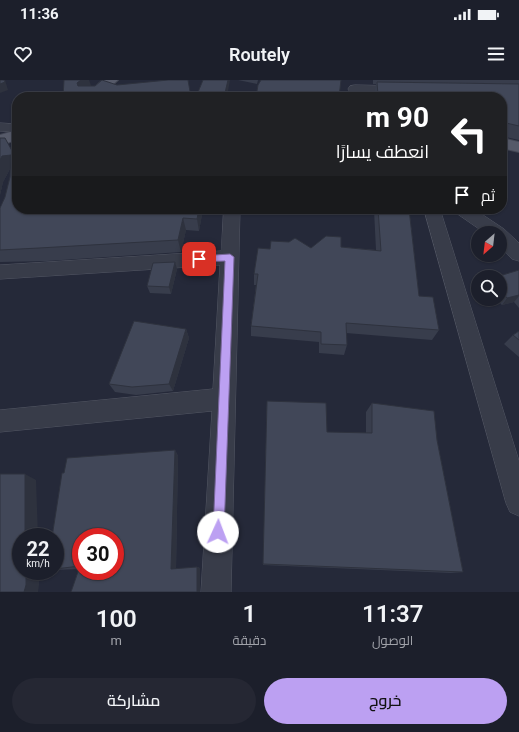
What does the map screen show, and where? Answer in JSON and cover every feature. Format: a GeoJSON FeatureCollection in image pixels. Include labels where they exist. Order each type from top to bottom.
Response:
{"type":"FeatureCollection","features":[{"type":"Feature","properties":{"kind":"main road"},"geometry":{"type":"LineString","coordinates":[[96,92],[112,80]]}},
{"type":"Feature","properties":{"kind":"main road"},"geometry":{"type":"LineString","coordinates":[[0,140],[12,136]]}},
{"type":"Feature","properties":{"kind":"main road"},"geometry":{"type":"LineString","coordinates":[[507,144],[519,147]]}},
{"type":"Feature","properties":{"kind":"street"},"geometry":{"type":"LineString","coordinates":[[355,89],[417,90]]}},
{"type":"Feature","properties":{"kind":"street"},"geometry":{"type":"LineString","coordinates":[[0,127],[12,128]]}},
{"type":"Feature","properties":{"kind":"street"},"geometry":{"type":"LineString","coordinates":[[216,592],[232,214]]}},
{"type":"Feature","properties":{"kind":"street"},"geometry":{"type":"LineString","coordinates":[[433,214],[519,503]]}},
{"type":"Feature","properties":{"kind":"street"},"geometry":{"type":"LineString","coordinates":[[469,214],[487,226]]}},
{"type":"Feature","properties":{"kind":"street"},"geometry":{"type":"LineString","coordinates":[[507,242],[519,254]]}},
{"type":"Feature","properties":{"kind":"street"},"geometry":{"type":"LineString","coordinates":[[0,272],[230,257]]}},
{"type":"Feature","properties":{"kind":"street"},"geometry":{"type":"LineString","coordinates":[[0,421],[224,399]]}},
{"type":"Feature","properties":{"kind":"building"},"geometry":{"type":"Polygon","coordinates":[[[0,80],[4,80],[5,82],[0,84],[0,80]]]}},
{"type":"Feature","properties":{"kind":"building"},"geometry":{"type":"Polygon","coordinates":[[[64,80],[81,80],[77,83],[78,86],[95,86],[102,80],[117,85],[168,80],[188,80],[190,92],[63,92],[64,80]]]}},
{"type":"Feature","properties":{"kind":"building"},"geometry":{"type":"Polygon","coordinates":[[[203,80],[228,80],[225,92],[198,92],[203,80]]]}},
{"type":"Feature","properties":{"kind":"building"},"geometry":{"type":"Polygon","coordinates":[[[261,80],[341,80],[340,92],[257,92],[261,80]]]}},
{"type":"Feature","properties":{"kind":"building"},"geometry":{"type":"Polygon","coordinates":[[[377,82],[519,84],[519,126],[507,123],[507,92],[378,92],[377,82]]]}},
{"type":"Feature","properties":{"kind":"building"},"geometry":{"type":"Polygon","coordinates":[[[0,138],[5,138],[12,151],[12,214],[198,214],[197,219],[183,218],[178,240],[0,250],[0,208],[5,197],[10,177],[11,155],[2,156],[0,160],[0,138]]]}},
{"type":"Feature","properties":{"kind":"building"},"geometry":{"type":"Polygon","coordinates":[[[378,214],[410,214],[419,296],[433,297],[439,330],[346,323],[347,345],[321,344],[321,332],[251,326],[258,274],[254,274],[258,248],[270,249],[271,241],[289,242],[295,238],[311,248],[326,236],[341,237],[341,247],[381,251],[378,214]]]}},
{"type":"Feature","properties":{"kind":"building"},"geometry":{"type":"Polygon","coordinates":[[[175,262],[169,287],[147,286],[153,263],[175,262]]]}},
{"type":"Feature","properties":{"kind":"building"},"geometry":{"type":"Polygon","coordinates":[[[519,270],[519,295],[507,298],[507,274],[519,270]]]}},
{"type":"Feature","properties":{"kind":"building"},"geometry":{"type":"Polygon","coordinates":[[[134,321],[186,329],[169,384],[132,387],[109,384],[134,321]]]}},
{"type":"Feature","properties":{"kind":"building"},"geometry":{"type":"Polygon","coordinates":[[[519,331],[519,340],[513,335],[519,331]]]}},
{"type":"Feature","properties":{"kind":"building"},"geometry":{"type":"Polygon","coordinates":[[[267,401],[326,403],[327,432],[372,433],[372,403],[434,411],[437,440],[463,572],[263,564],[267,401]]]}},
{"type":"Feature","properties":{"kind":"building"},"geometry":{"type":"Polygon","coordinates":[[[175,450],[171,569],[197,567],[197,592],[71,592],[75,580],[124,580],[124,528],[72,528],[72,567],[64,568],[64,528],[53,528],[62,473],[64,473],[67,458],[175,450]]]}},
{"type":"Feature","properties":{"kind":"building"},"geometry":{"type":"Polygon","coordinates":[[[0,474],[25,474],[25,528],[12,528],[12,580],[26,580],[26,585],[24,592],[0,592],[0,474]]]}},
{"type":"Feature","properties":{"kind":"route"},"geometry":{"type":"LineString","coordinates":[[199,259],[230,257],[218,532]]}}]}
